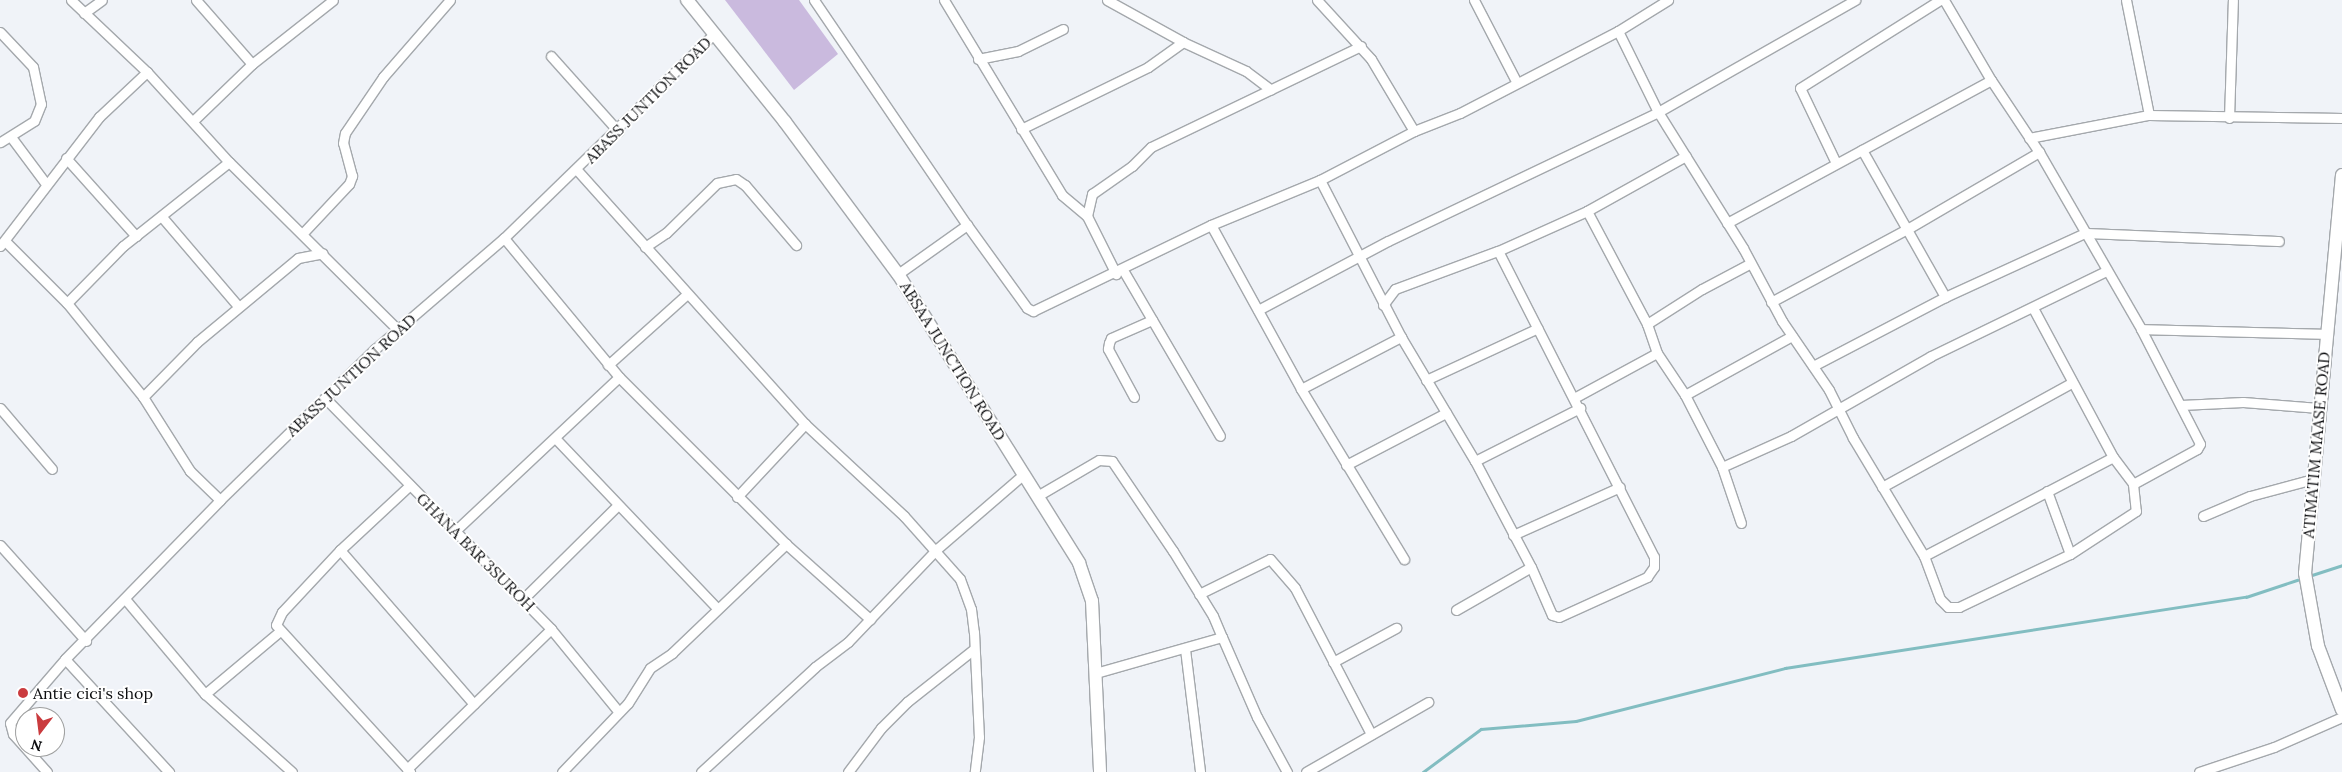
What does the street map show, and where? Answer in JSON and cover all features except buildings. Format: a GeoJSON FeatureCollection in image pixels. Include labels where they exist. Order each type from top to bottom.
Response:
{"type":"FeatureCollection","features":[{"type":"Feature","properties":{"kind":"street"},"geometry":{"type":"LineString","coordinates":[[71,0],[147,72],[229,162],[323,253],[398,330]]}},
{"type":"Feature","properties":{"kind":"street"},"geometry":{"type":"LineString","coordinates":[[84,13],[102,0]]}},
{"type":"Feature","properties":{"kind":"street"},"geometry":{"type":"LineString","coordinates":[[196,0],[252,64]]}},
{"type":"Feature","properties":{"kind":"street"},"geometry":{"type":"LineString","coordinates":[[193,121],[252,64],[333,0]]}},
{"type":"Feature","properties":{"kind":"street"},"geometry":{"type":"LineString","coordinates":[[302,234],[349,184],[352,176],[342,143],[345,133],[383,77],[450,0]]}},
{"type":"Feature","properties":{"kind":"street","name":"ABSAA JUNCTION ROAD"},"geometry":{"type":"LineString","coordinates":[[687,0],[715,33],[898,274],[1039,495],[1086,578],[1092,601],[1100,772]]}},
{"type":"Feature","properties":{"kind":"street"},"geometry":{"type":"LineString","coordinates":[[814,0],[967,225],[1029,310],[1039,310],[1211,225],[1320,180],[1414,132],[1460,113],[1618,31],[1656,3],[1668,0]]}},
{"type":"Feature","properties":{"kind":"street"},"geometry":{"type":"LineString","coordinates":[[944,0],[1062,195],[1087,216],[1119,272],[1152,320],[1220,436]]}},
{"type":"Feature","properties":{"kind":"street"},"geometry":{"type":"LineString","coordinates":[[1107,0],[1183,42],[1246,71],[1271,90]]}},
{"type":"Feature","properties":{"kind":"street"},"geometry":{"type":"LineString","coordinates":[[1316,0],[1361,46],[1414,132]]}},
{"type":"Feature","properties":{"kind":"street"},"geometry":{"type":"LineString","coordinates":[[1474,0],[1517,83]]}},
{"type":"Feature","properties":{"kind":"street"},"geometry":{"type":"LineString","coordinates":[[1258,310],[1358,259],[1388,241],[1658,112],[1855,0]]}},
{"type":"Feature","properties":{"kind":"street"},"geometry":{"type":"LineString","coordinates":[[1836,163],[1800,93],[1800,88],[1940,0]]}},
{"type":"Feature","properties":{"kind":"street"},"geometry":{"type":"LineString","coordinates":[[1944,0],[1991,80],[2039,152],[2141,329],[2200,444],[2197,449],[2133,484]]}},
{"type":"Feature","properties":{"kind":"street"},"geometry":{"type":"LineString","coordinates":[[2126,0],[2149,115]]}},
{"type":"Feature","properties":{"kind":"street"},"geometry":{"type":"LineString","coordinates":[[2229,118],[2236,1]]}},
{"type":"Feature","properties":{"kind":"street"},"geometry":{"type":"LineString","coordinates":[[978,59],[1018,51],[1063,29]]}},
{"type":"Feature","properties":{"kind":"street"},"geometry":{"type":"LineString","coordinates":[[1618,31],[1658,112],[1752,263],[1771,302],[1813,366],[1924,556],[1940,599],[1948,607],[1959,607],[2070,554],[2136,510],[2133,484],[2113,457],[2071,383],[2033,308]]}},
{"type":"Feature","properties":{"kind":"street"},"geometry":{"type":"LineString","coordinates":[[0,32],[33,67],[41,93],[39,114],[11,137],[0,142]]}},
{"type":"Feature","properties":{"kind":"street","name":"ABASS JUNTION ROAD"},"geometry":{"type":"LineString","coordinates":[[46,772],[13,734],[12,718],[65,659],[86,641],[126,600],[220,500],[398,330],[504,238],[577,170],[715,33]]}},
{"type":"Feature","properties":{"kind":"street"},"geometry":{"type":"LineString","coordinates":[[1021,129],[1148,66],[1183,42]]}},
{"type":"Feature","properties":{"kind":"street"},"geometry":{"type":"LineString","coordinates":[[1087,216],[1092,194],[1132,166],[1151,147],[1361,46]]}},
{"type":"Feature","properties":{"kind":"street"},"geometry":{"type":"LineString","coordinates":[[551,56],[618,131]]}},
{"type":"Feature","properties":{"kind":"street"},"geometry":{"type":"LineString","coordinates":[[147,72],[99,117],[2,244],[67,303],[142,397],[190,471],[220,500]]}},
{"type":"Feature","properties":{"kind":"street"},"geometry":{"type":"LineString","coordinates":[[1727,223],[1991,80]]}},
{"type":"Feature","properties":{"kind":"street"},"geometry":{"type":"LineString","coordinates":[[2030,138],[2149,115],[2229,118],[2342,118]]}},
{"type":"Feature","properties":{"kind":"street"},"geometry":{"type":"LineString","coordinates":[[11,137],[46,184]]}},
{"type":"Feature","properties":{"kind":"street"},"geometry":{"type":"LineString","coordinates":[[1862,150],[1909,228],[1945,297]]}},
{"type":"Feature","properties":{"kind":"street"},"geometry":{"type":"LineString","coordinates":[[1771,302],[1909,228],[2039,152]]}},
{"type":"Feature","properties":{"kind":"street"},"geometry":{"type":"LineString","coordinates":[[1383,305],[1395,289],[1498,251],[1587,211],[1686,156]]}},
{"type":"Feature","properties":{"kind":"street"},"geometry":{"type":"LineString","coordinates":[[66,158],[136,236]]}},
{"type":"Feature","properties":{"kind":"street"},"geometry":{"type":"LineString","coordinates":[[67,303],[136,236],[229,162]]}},
{"type":"Feature","properties":{"kind":"street"},"geometry":{"type":"LineString","coordinates":[[577,170],[686,295],[805,424],[936,549],[960,579],[969,601],[974,649],[979,737],[976,772]]}},
{"type":"Feature","properties":{"kind":"street","name":"ATIMATIM MAASE ROAD"},"geometry":{"type":"LineString","coordinates":[[2342,175],[2319,408],[2306,573],[2318,646],[2338,690],[2342,710]]}},
{"type":"Feature","properties":{"kind":"street"},"geometry":{"type":"LineString","coordinates":[[645,247],[666,233],[717,183],[736,179],[745,185],[796,245]]}},
{"type":"Feature","properties":{"kind":"street"},"geometry":{"type":"LineString","coordinates":[[1320,180],[1358,259],[1400,337],[1475,461],[1556,616],[1648,577],[1654,568],[1654,557],[1580,408],[1498,251]]}},
{"type":"Feature","properties":{"kind":"street"},"geometry":{"type":"LineString","coordinates":[[1587,211],[1647,324],[1657,353],[1685,396],[1722,468],[1740,523]]}},
{"type":"Feature","properties":{"kind":"street"},"geometry":{"type":"LineString","coordinates":[[162,216],[238,306]]}},
{"type":"Feature","properties":{"kind":"street"},"geometry":{"type":"LineString","coordinates":[[898,274],[967,225]]}},
{"type":"Feature","properties":{"kind":"street"},"geometry":{"type":"LineString","coordinates":[[1211,225],[1301,389],[1404,559]]}},
{"type":"Feature","properties":{"kind":"street"},"geometry":{"type":"LineString","coordinates":[[1813,366],[1945,297],[2084,233],[2279,241]]}},
{"type":"Feature","properties":{"kind":"street"},"geometry":{"type":"LineString","coordinates":[[504,238],[608,365],[737,497],[786,544],[870,619]]}},
{"type":"Feature","properties":{"kind":"street"},"geometry":{"type":"LineString","coordinates":[[142,397],[197,342],[238,306],[268,285],[298,258],[323,253]]}},
{"type":"Feature","properties":{"kind":"street"},"geometry":{"type":"LineString","coordinates":[[1647,324],[1702,289],[1752,263]]}},
{"type":"Feature","properties":{"kind":"street"},"geometry":{"type":"LineString","coordinates":[[1722,468],[1791,436],[1931,356],[2106,271]]}},
{"type":"Feature","properties":{"kind":"street"},"geometry":{"type":"LineString","coordinates":[[608,365],[686,295]]}},
{"type":"Feature","properties":{"kind":"street"},"geometry":{"type":"LineString","coordinates":[[1134,397],[1108,349],[1109,343],[1111,338],[1152,320]]}},
{"type":"Feature","properties":{"kind":"street"},"geometry":{"type":"LineString","coordinates":[[1426,380],[1538,328]]}},
{"type":"Feature","properties":{"kind":"street"},"geometry":{"type":"LineString","coordinates":[[2141,329],[2326,334]]}},
{"type":"Feature","properties":{"kind":"street"},"geometry":{"type":"LineString","coordinates":[[1685,396],[1792,336]]}},
{"type":"Feature","properties":{"kind":"street"},"geometry":{"type":"LineString","coordinates":[[1301,389],[1400,337]]}},
{"type":"Feature","properties":{"kind":"street"},"geometry":{"type":"LineString","coordinates":[[1574,398],[1657,353]]}},
{"type":"Feature","properties":{"kind":"street"},"geometry":{"type":"LineString","coordinates":[[455,531],[556,439],[620,377]]}},
{"type":"Feature","properties":{"kind":"street"},"geometry":{"type":"LineString","coordinates":[[1882,487],[2071,383]]}},
{"type":"Feature","properties":{"kind":"street","name":"GHANA BAR 3SUROH"},"geometry":{"type":"LineString","coordinates":[[326,399],[551,629],[618,711]]}},
{"type":"Feature","properties":{"kind":"street"},"geometry":{"type":"LineString","coordinates":[[2181,405],[2242,402],[2319,408]]}},
{"type":"Feature","properties":{"kind":"street"},"geometry":{"type":"LineString","coordinates":[[0,408],[52,469]]}},
{"type":"Feature","properties":{"kind":"street"},"geometry":{"type":"LineString","coordinates":[[1475,461],[1580,408]]}},
{"type":"Feature","properties":{"kind":"street"},"geometry":{"type":"LineString","coordinates":[[1346,465],[1446,413]]}},
{"type":"Feature","properties":{"kind":"street"},"geometry":{"type":"LineString","coordinates":[[737,497],[805,424]]}},
{"type":"Feature","properties":{"kind":"street"},"geometry":{"type":"LineString","coordinates":[[556,439],[717,608]]}},
{"type":"Feature","properties":{"kind":"street"},"geometry":{"type":"LineString","coordinates":[[1924,556],[2113,457]]}},
{"type":"Feature","properties":{"kind":"street"},"geometry":{"type":"LineString","coordinates":[[1039,495],[1099,460],[1112,461],[1136,493],[1199,594],[1222,637],[1257,717],[1287,772]]}},
{"type":"Feature","properties":{"kind":"street"},"geometry":{"type":"LineString","coordinates":[[700,772],[870,619],[936,549],[1024,474]]}},
{"type":"Feature","properties":{"kind":"street"},"geometry":{"type":"LineString","coordinates":[[2203,516],[2250,496],[2313,479]]}},
{"type":"Feature","properties":{"kind":"street"},"geometry":{"type":"LineString","coordinates":[[410,485],[340,550],[276,620],[279,632],[409,770],[551,629]]}},
{"type":"Feature","properties":{"kind":"street"},"geometry":{"type":"LineString","coordinates":[[1513,535],[1620,487]]}},
{"type":"Feature","properties":{"kind":"street"},"geometry":{"type":"LineString","coordinates":[[2046,491],[2070,554]]}},
{"type":"Feature","properties":{"kind":"street"},"geometry":{"type":"LineString","coordinates":[[522,600],[618,505]]}},
{"type":"Feature","properties":{"kind":"street"},"geometry":{"type":"LineString","coordinates":[[562,772],[618,711],[628,703],[646,672],[672,653],[786,544]]}},
{"type":"Feature","properties":{"kind":"street"},"geometry":{"type":"LineString","coordinates":[[0,545],[86,641]]}},
{"type":"Feature","properties":{"kind":"street"},"geometry":{"type":"LineString","coordinates":[[340,550],[474,704]]}},
{"type":"Feature","properties":{"kind":"street"},"geometry":{"type":"LineString","coordinates":[[1199,594],[1270,559],[1295,588],[1371,734]]}},
{"type":"Feature","properties":{"kind":"street"},"geometry":{"type":"LineString","coordinates":[[1456,610],[1531,567]]}},
{"type":"Feature","properties":{"kind":"street"},"geometry":{"type":"LineString","coordinates":[[126,600],[204,694],[292,772]]}},
{"type":"Feature","properties":{"kind":"street"},"geometry":{"type":"LineString","coordinates":[[1333,662],[1396,628]]}},
{"type":"Feature","properties":{"kind":"street"},"geometry":{"type":"LineString","coordinates":[[204,694],[279,632]]}},
{"type":"Feature","properties":{"kind":"street"},"geometry":{"type":"LineString","coordinates":[[1096,673],[1222,637]]}},
{"type":"Feature","properties":{"kind":"street"},"geometry":{"type":"LineString","coordinates":[[848,772],[881,728],[908,702],[974,649]]}},
{"type":"Feature","properties":{"kind":"street"},"geometry":{"type":"LineString","coordinates":[[1185,649],[1200,772]]}},
{"type":"Feature","properties":{"kind":"street"},"geometry":{"type":"LineString","coordinates":[[65,659],[169,772]]}},
{"type":"Feature","properties":{"kind":"street"},"geometry":{"type":"LineString","coordinates":[[1306,772],[1428,702]]}},
{"type":"Feature","properties":{"kind":"street"},"geometry":{"type":"LineString","coordinates":[[2199,772],[2274,747],[2342,717]]}},
{"type":"Feature","properties":{"kind":"shaded area"},"geometry":{"type":"Polygon","coordinates":[[[725,0],[799,0],[838,54],[794,90],[725,0]]]}},
{"type":"Feature","properties":{"kind":"waterway"},"geometry":{"type":"LineString","coordinates":[[2312,575],[2342,565]]}},
{"type":"Feature","properties":{"kind":"waterway"},"geometry":{"type":"LineString","coordinates":[[1423,772],[1481,729],[1576,721],[1785,668],[2246,597],[2297,580]]}},
{"type":"Feature","properties":{"kind":"place","name":"Antie cici's shop"},"geometry":{"type":"Point","coordinates":[23,693]}}]}
